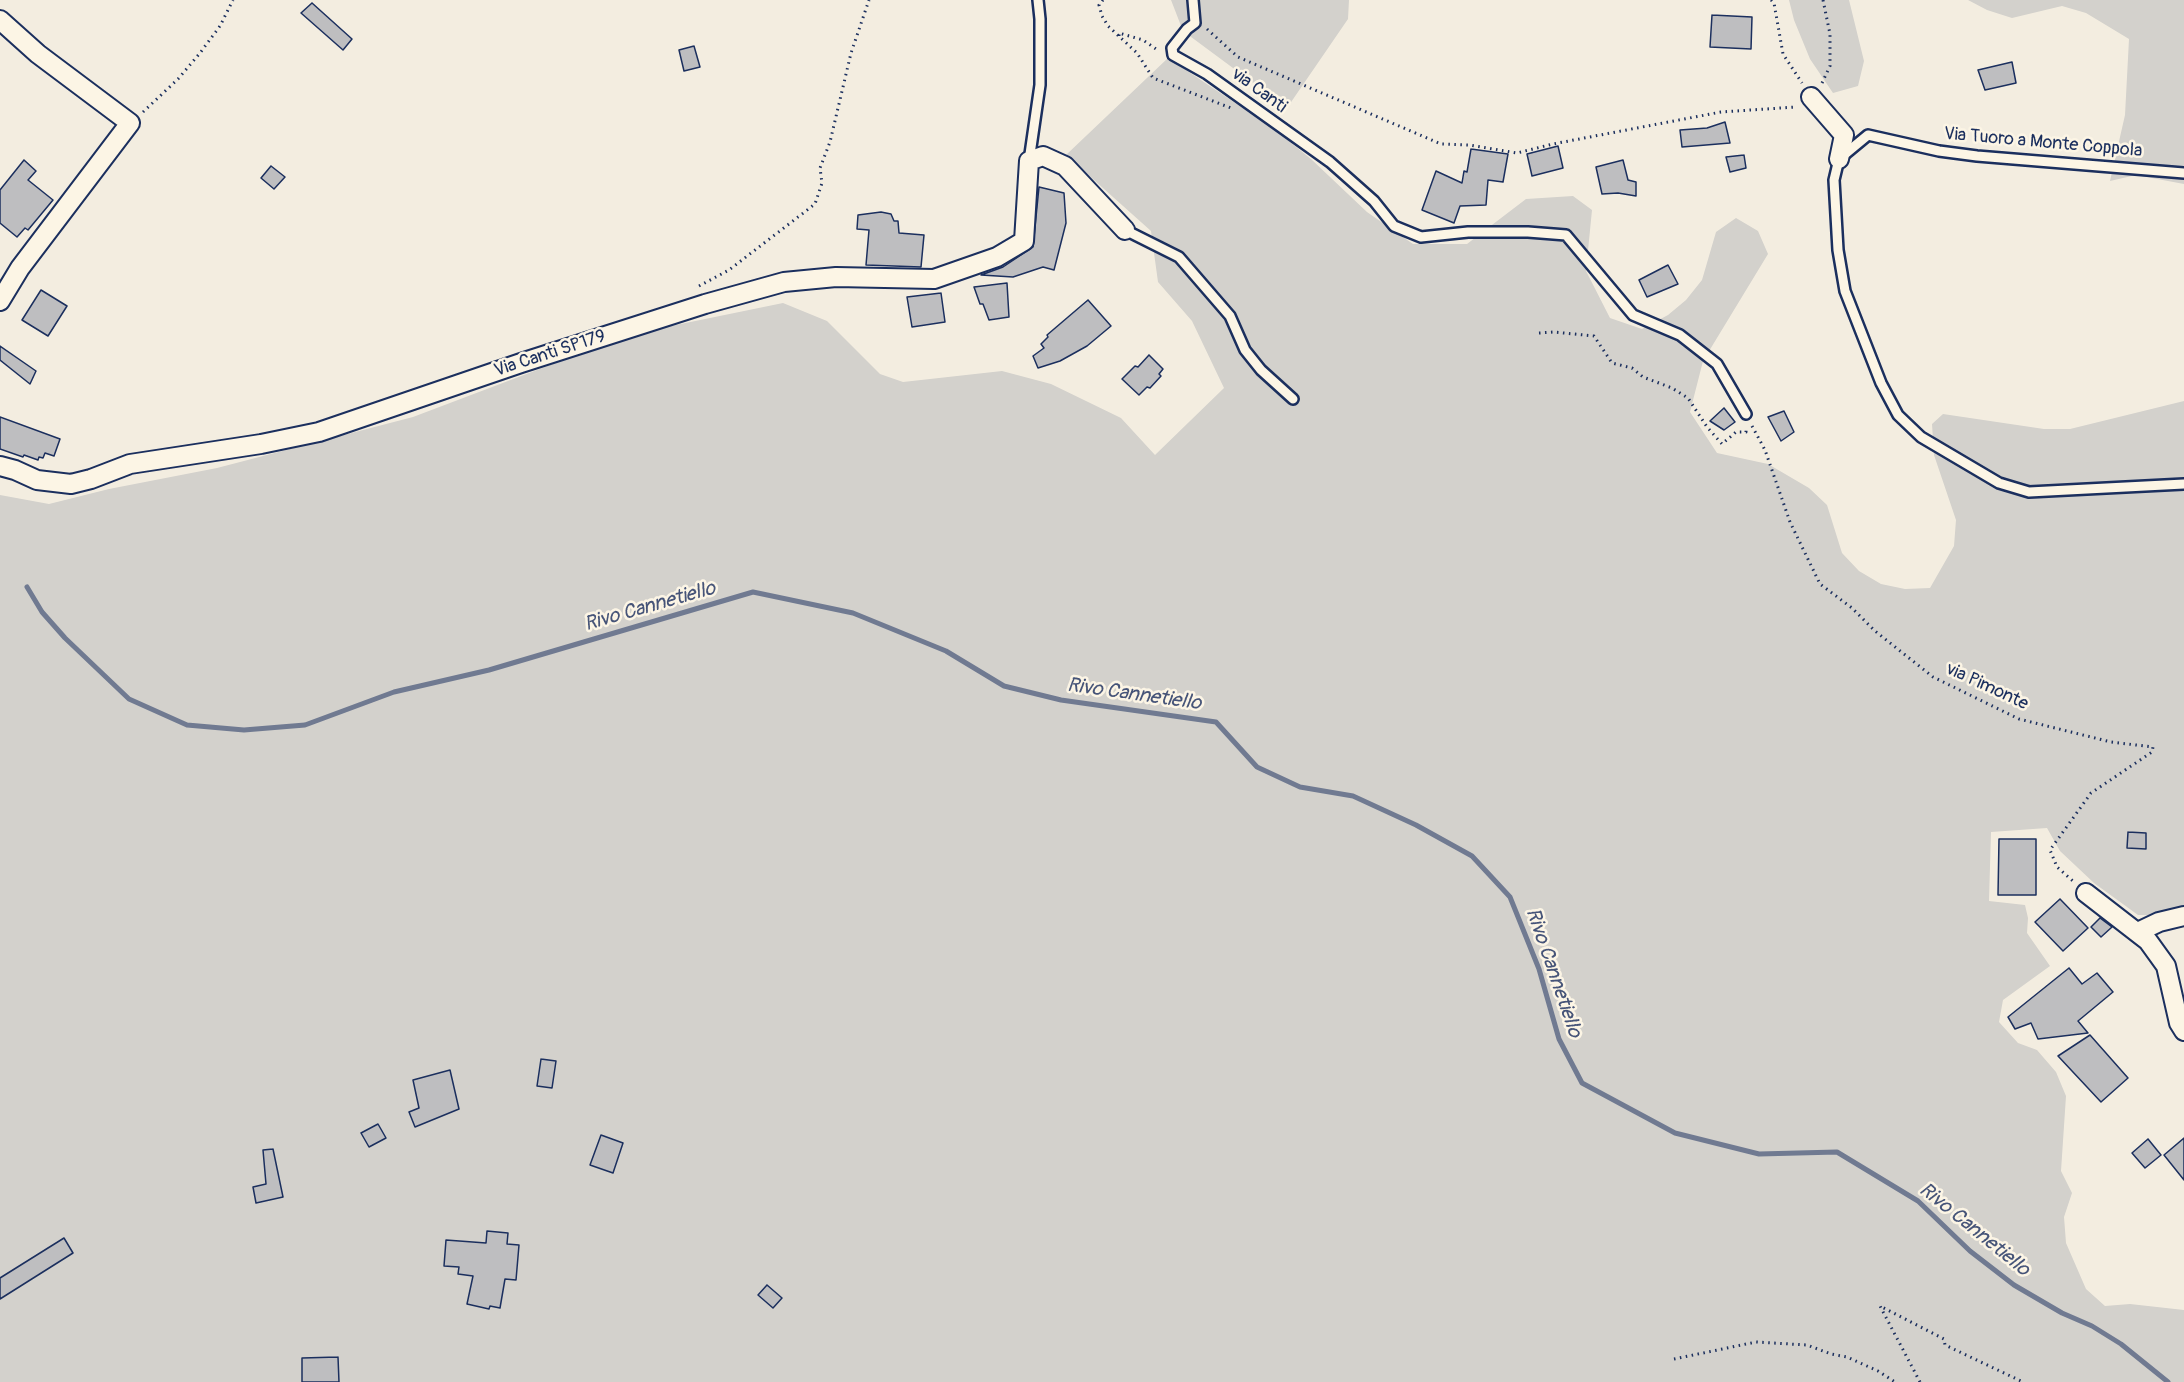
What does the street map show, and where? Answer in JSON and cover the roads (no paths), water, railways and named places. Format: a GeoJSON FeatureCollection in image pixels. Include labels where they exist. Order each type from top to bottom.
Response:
{"type":"FeatureCollection","features":[{"type":"Feature","properties":{"kind":"street"},"geometry":{"type":"LineString","coordinates":[[0,20],[38,54],[130,123],[20,268],[0,301]]}},
{"type":"Feature","properties":{"kind":"street"},"geometry":{"type":"LineString","coordinates":[[1811,97],[1844,135],[1839,159]]}},
{"type":"Feature","properties":{"kind":"street"},"geometry":{"type":"LineString","coordinates":[[1029,161],[1043,156],[1065,166],[1125,230]]}},
{"type":"Feature","properties":{"kind":"street","name":"Via Canti SP179"},"geometry":{"type":"LineString","coordinates":[[0,466],[37,480],[70,484],[91,479],[130,464],[261,444],[319,432],[696,306],[784,282],[836,277],[934,279],[997,257],[1024,241],[1029,161]]}},
{"type":"Feature","properties":{"kind":"street"},"geometry":{"type":"LineString","coordinates":[[2086,893],[2148,941],[2166,966],[2179,1023],[2184,1031]]}},
{"type":"Feature","properties":{"kind":"street"},"geometry":{"type":"LineString","coordinates":[[2138,932],[2158,922],[2184,916]]}},
{"type":"Feature","properties":{"kind":"lane"},"geometry":{"type":"LineString","coordinates":[[1029,161],[1040,84],[1038,0]]}},
{"type":"Feature","properties":{"kind":"lane","name":"via Canti"},"geometry":{"type":"LineString","coordinates":[[1193,0],[1196,23],[1172,48],[1173,55],[1207,74],[1330,162],[1374,201],[1394,226],[1421,237],[1468,232],[1566,234],[1633,315],[1680,335],[1717,364],[1746,414]]}},
{"type":"Feature","properties":{"kind":"lane","name":"Via Tuoro a Monte Coppola"},"geometry":{"type":"LineString","coordinates":[[1839,159],[1868,135],[1939,151],[1977,156],[2184,173]]}},
{"type":"Feature","properties":{"kind":"lane"},"geometry":{"type":"LineString","coordinates":[[1839,159],[1834,191],[1838,250],[1845,291],[1881,383],[1898,415],[1921,438],[1999,483],[2029,492],[2184,484]]}},
{"type":"Feature","properties":{"kind":"lane"},"geometry":{"type":"LineString","coordinates":[[1125,230],[1179,256],[1230,316],[1245,350],[1256,364],[1293,399]]}},
{"type":"Feature","properties":{"kind":"waterway","name":"Rivo Cannetiello"},"geometry":{"type":"LineString","coordinates":[[27,587],[42,612],[65,638],[129,699],[187,725],[244,730],[305,725],[394,692],[489,670],[753,592],[853,613],[946,651],[1004,686],[1061,700],[1216,722],[1257,767],[1300,787],[1353,796],[1416,825],[1472,856],[1510,897],[1539,969],[1559,1039],[1582,1083],[1675,1133],[1759,1154],[1837,1152],[1918,1201],[1970,1251],[2014,1285],[2121,1344],[2168,1382]]}}]}
